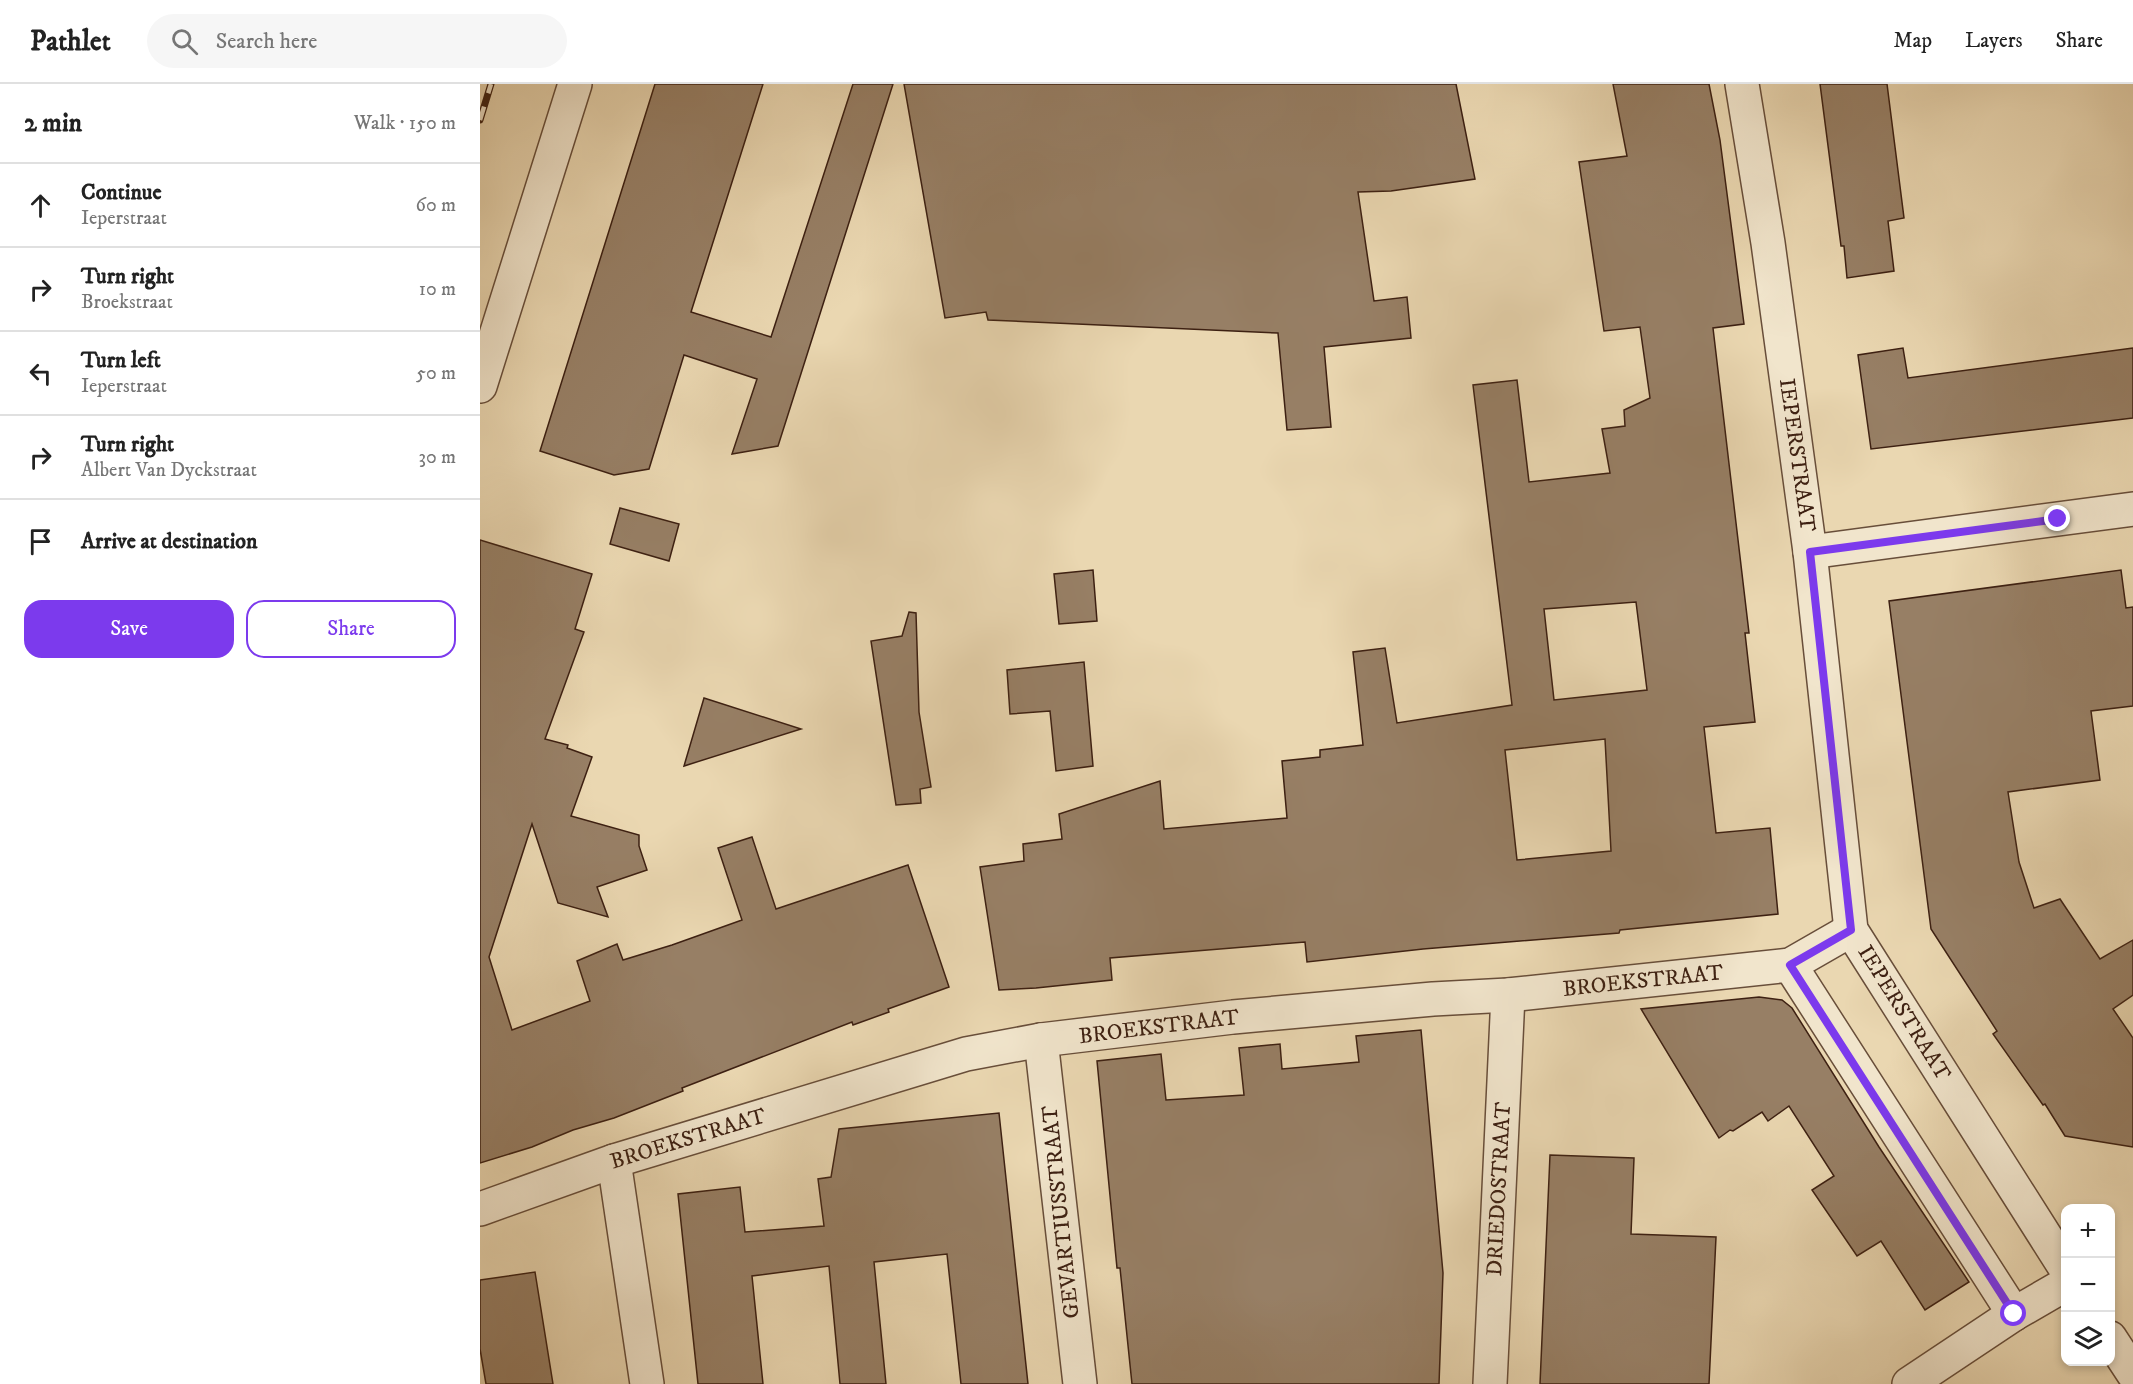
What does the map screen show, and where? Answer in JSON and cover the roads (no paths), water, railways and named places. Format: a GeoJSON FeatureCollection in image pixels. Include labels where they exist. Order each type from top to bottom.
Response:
{"type":"FeatureCollection","features":[{"type":"Feature","properties":{"kind":"street"},"geometry":{"type":"LineString","coordinates":[[480,386],[575,84]]}},
{"type":"Feature","properties":{"kind":"street","name":"IEPERSTRAAT"},"geometry":{"type":"LineString","coordinates":[[1742,84],[1768,243],[1810,552],[1851,930],[2061,1261]]}},
{"type":"Feature","properties":{"kind":"street"},"geometry":{"type":"LineString","coordinates":[[1810,552],[2133,509]]}},
{"type":"Feature","properties":{"kind":"street","name":"BROEKSTRAAT"},"geometry":{"type":"LineString","coordinates":[[480,1209],[614,1161],[966,1054],[1041,1040],[1233,1017],[1433,999],[1508,995],[1790,965],[1851,930]]}},
{"type":"Feature","properties":{"kind":"street"},"geometry":{"type":"LineString","coordinates":[[1790,965],[2014,1314]]}},
{"type":"Feature","properties":{"kind":"street","name":"DRIEDOSTRAAT"},"geometry":{"type":"LineString","coordinates":[[1490,1384],[1508,995]]}},
{"type":"Feature","properties":{"kind":"street","name":"GEVARTIUSSTRAAT"},"geometry":{"type":"LineString","coordinates":[[1041,1040],[1080,1384]]}},
{"type":"Feature","properties":{"kind":"street"},"geometry":{"type":"LineString","coordinates":[[614,1161],[647,1384]]}},
{"type":"Feature","properties":{"kind":"street"},"geometry":{"type":"LineString","coordinates":[[1909,1384],[2014,1314],[2061,1287]]}},
{"type":"Feature","properties":{"kind":"street"},"geometry":{"type":"LineString","coordinates":[[2115,1345],[2133,1372]]}},
{"type":"Feature","properties":{"kind":"railway"},"geometry":{"type":"LineString","coordinates":[[480,120],[491,84]]}}]}
